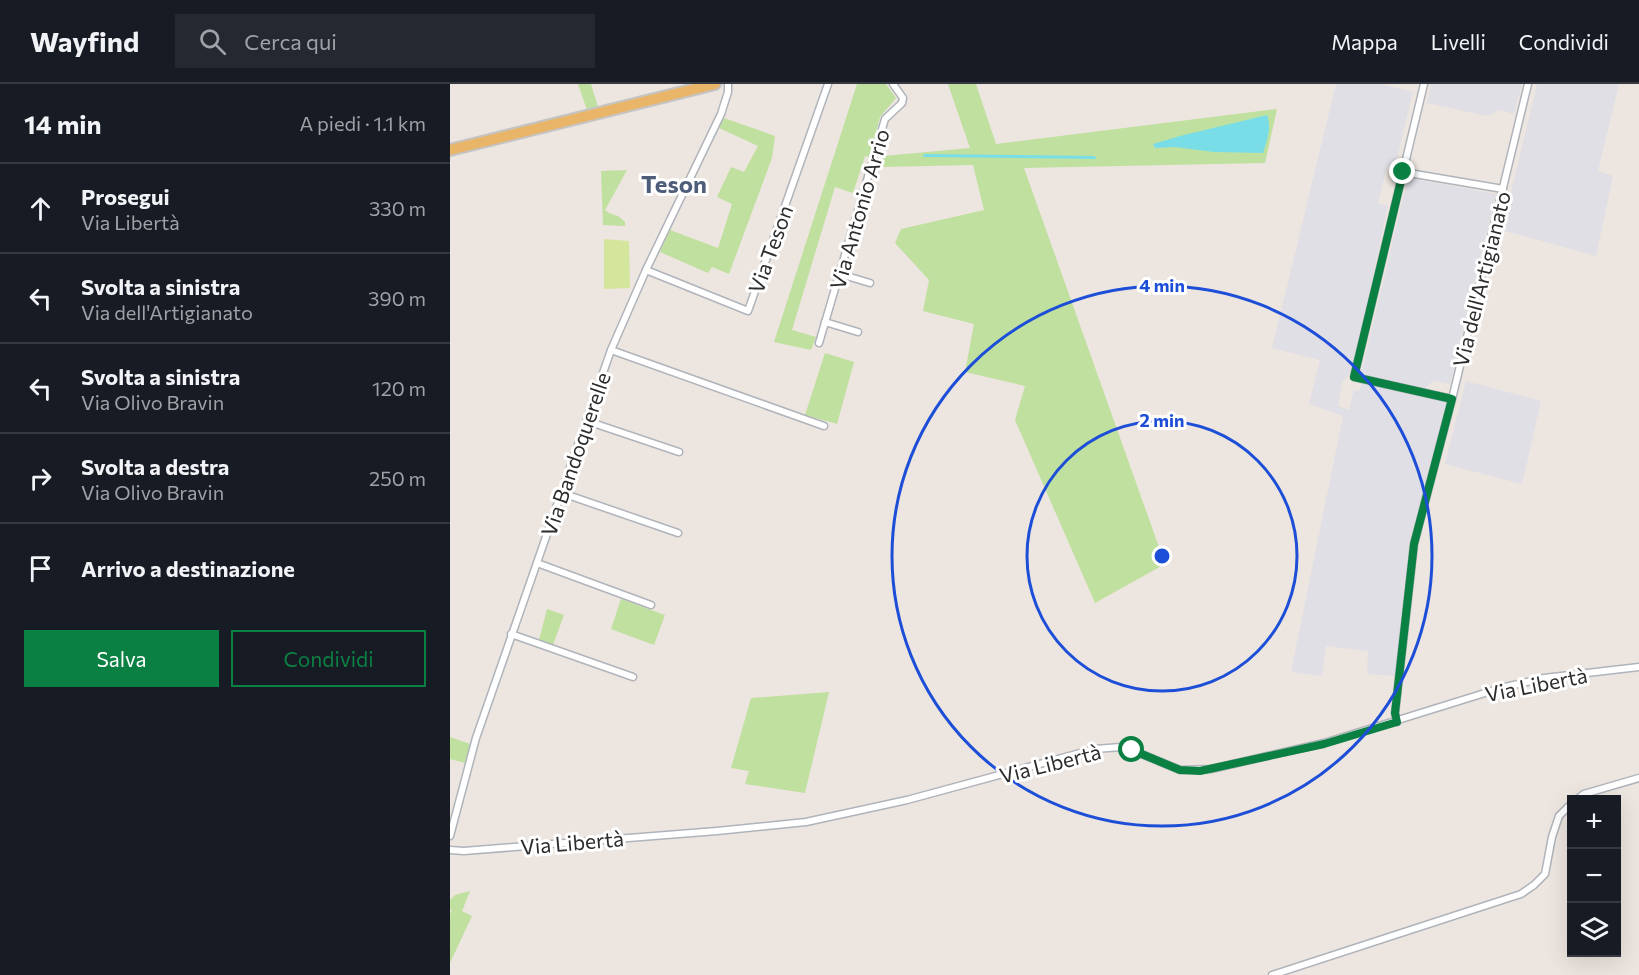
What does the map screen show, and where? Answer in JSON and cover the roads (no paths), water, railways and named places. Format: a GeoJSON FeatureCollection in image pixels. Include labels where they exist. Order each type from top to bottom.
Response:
{"type":"FeatureCollection","features":[{"type":"Feature","properties":{"kind":"main road"},"geometry":{"type":"LineString","coordinates":[[450,150],[715,84]]}},
{"type":"Feature","properties":{"kind":"street","name":"Via Bandoquerelle"},"geometry":{"type":"LineString","coordinates":[[450,836],[476,738],[611,350],[646,270],[721,114],[728,92],[728,84]]}},
{"type":"Feature","properties":{"kind":"street","name":"Via Teson"},"geometry":{"type":"LineString","coordinates":[[646,270],[748,311],[828,84]]}},
{"type":"Feature","properties":{"kind":"street","name":"Via Antonio Arrio"},"geometry":{"type":"LineString","coordinates":[[819,343],[885,119],[902,103],[903,98],[893,84]]}},
{"type":"Feature","properties":{"kind":"street"},"geometry":{"type":"LineString","coordinates":[[1424,84],[1354,377],[1452,399]]}},
{"type":"Feature","properties":{"kind":"street","name":"Via dell'Artigianato"},"geometry":{"type":"LineString","coordinates":[[1397,722],[1395,713],[1414,544],[1452,399],[1528,84]]}},
{"type":"Feature","properties":{"kind":"street"},"geometry":{"type":"LineString","coordinates":[[1403,172],[1503,189]]}},
{"type":"Feature","properties":{"kind":"street"},"geometry":{"type":"LineString","coordinates":[[840,274],[870,284]]}},
{"type":"Feature","properties":{"kind":"street"},"geometry":{"type":"LineString","coordinates":[[825,322],[858,332]]}},
{"type":"Feature","properties":{"kind":"street"},"geometry":{"type":"LineString","coordinates":[[611,350],[824,426]]}},
{"type":"Feature","properties":{"kind":"street"},"geometry":{"type":"LineString","coordinates":[[587,420],[679,452]]}},
{"type":"Feature","properties":{"kind":"street"},"geometry":{"type":"LineString","coordinates":[[562,493],[678,533]]}},
{"type":"Feature","properties":{"kind":"street"},"geometry":{"type":"LineString","coordinates":[[537,563],[651,605]]}},
{"type":"Feature","properties":{"kind":"street"},"geometry":{"type":"LineString","coordinates":[[511,634],[633,677]]}},
{"type":"Feature","properties":{"kind":"street","name":"Via Libertà"},"geometry":{"type":"LineString","coordinates":[[450,850],[464,851],[806,822],[907,800],[1095,749],[1121,747],[1180,770],[1211,769],[1324,744],[1525,681],[1639,667]]}},
{"type":"Feature","properties":{"kind":"street"},"geometry":{"type":"LineString","coordinates":[[1583,795],[1639,778]]}},
{"type":"Feature","properties":{"kind":"street"},"geometry":{"type":"LineString","coordinates":[[1272,975],[1521,894],[1545,874],[1559,816],[1567,808]]}},
{"type":"Feature","properties":{"kind":"water"},"geometry":{"type":"Polygon","coordinates":[[[1267,115],[1269,129],[1263,153],[1214,152],[1175,147],[1155,148],[1153,144],[1180,136],[1267,115]]]}},
{"type":"Feature","properties":{"kind":"water"},"geometry":{"type":"Polygon","coordinates":[[[924,154],[1095,156],[1096,159],[923,157],[924,154]]]}},
{"type":"Feature","properties":{"kind":"district","name":"Teson"},"geometry":{"type":"Point","coordinates":[674,183]}}]}
